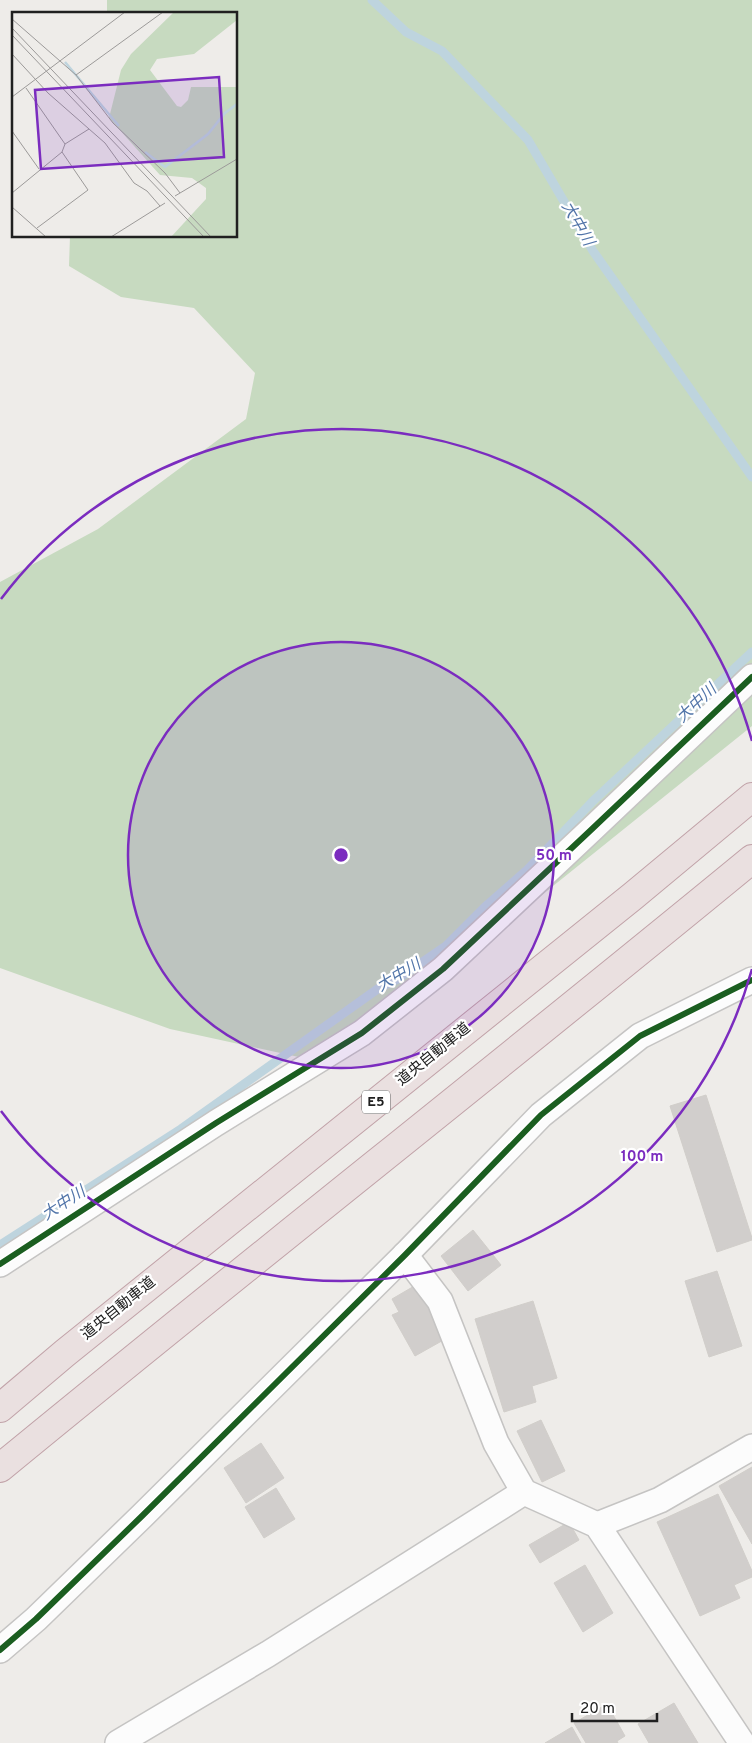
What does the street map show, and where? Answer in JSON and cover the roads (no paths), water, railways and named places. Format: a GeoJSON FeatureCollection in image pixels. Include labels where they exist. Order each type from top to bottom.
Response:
{"type":"FeatureCollection","features":[{"type":"Feature","properties":{"kind":"highway","name":"道央自動車道"},"geometry":{"type":"LineString","coordinates":[[0,1408],[73,1346],[633,896],[752,798]]}},
{"type":"Feature","properties":{"kind":"highway"},"geometry":{"type":"LineString","coordinates":[[0,1468],[752,859]]}},
{"type":"Feature","properties":{"kind":"street"},"geometry":{"type":"LineString","coordinates":[[0,1264],[216,1123],[362,1033],[443,969],[752,677]]}},
{"type":"Feature","properties":{"kind":"street"},"geometry":{"type":"LineString","coordinates":[[0,1650],[36,1619],[142,1516],[406,1255],[541,1115],[640,1036],[752,980]]}},
{"type":"Feature","properties":{"kind":"street"},"geometry":{"type":"LineString","coordinates":[[406,1255],[440,1301],[496,1443],[524,1492],[597,1525],[742,1743]]}},
{"type":"Feature","properties":{"kind":"street"},"geometry":{"type":"LineString","coordinates":[[597,1525],[660,1500],[752,1447]]}},
{"type":"Feature","properties":{"kind":"street"},"geometry":{"type":"LineString","coordinates":[[118,1743],[268,1654],[524,1492]]}},
{"type":"Feature","properties":{"kind":"waterway","name":"大中川"},"geometry":{"type":"LineString","coordinates":[[372,0],[406,32],[442,51],[528,140],[593,251],[752,477]]}},
{"type":"Feature","properties":{"kind":"waterway","name":"大中川"},"geometry":{"type":"LineString","coordinates":[[0,1245],[181,1129],[379,988],[396,980],[446,946],[485,907],[526,871],[593,801],[752,652]]}}]}
